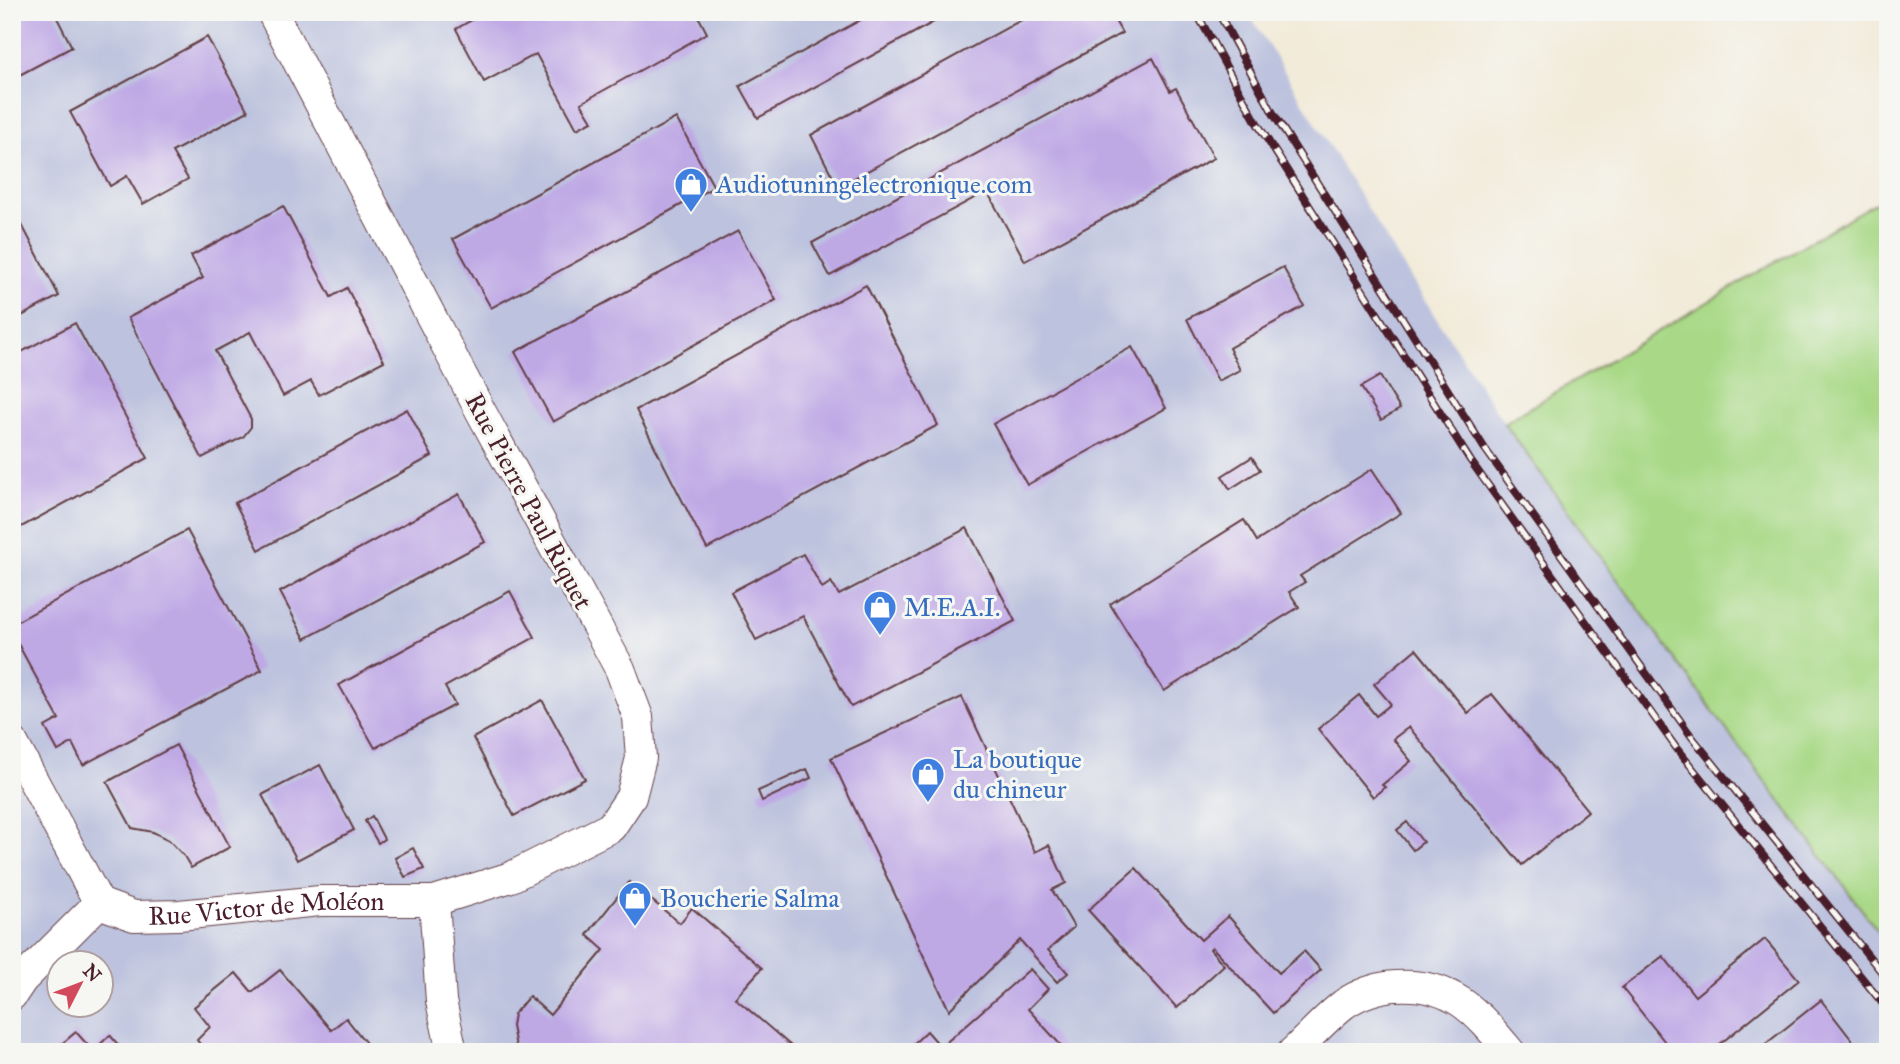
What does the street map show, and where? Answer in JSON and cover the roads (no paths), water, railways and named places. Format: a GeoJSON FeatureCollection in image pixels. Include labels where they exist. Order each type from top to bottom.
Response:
{"type":"FeatureCollection","features":[{"type":"Feature","properties":{"kind":"street","name":"Rue Pierre Paul Riquet"},"geometry":{"type":"LineString","coordinates":[[272,12],[480,410],[620,669],[638,717],[641,758],[631,797],[611,827],[511,877],[434,901]]}},
{"type":"Feature","properties":{"kind":"street"},"geometry":{"type":"LineString","coordinates":[[12,741],[99,904],[22,980],[12,995]]}},
{"type":"Feature","properties":{"kind":"street","name":"Rue Victor de Moléon"},"geometry":{"type":"LineString","coordinates":[[99,904],[134,916],[180,915],[320,901],[434,901]]}},
{"type":"Feature","properties":{"kind":"street"},"geometry":{"type":"LineString","coordinates":[[434,901],[441,1001],[452,1052]]}},
{"type":"Feature","properties":{"kind":"street"},"geometry":{"type":"LineString","coordinates":[[1293,1052],[1345,1003],[1365,993],[1411,985],[1434,988],[1463,1003],[1487,1024],[1510,1052]]}},
{"type":"Feature","properties":{"kind":"railway"},"geometry":{"type":"LineString","coordinates":[[1196,12],[1257,123],[1470,460],[1677,749],[1888,1010]]}},
{"type":"Feature","properties":{"kind":"railway"},"geometry":{"type":"LineString","coordinates":[[1218,12],[1273,113],[1485,449],[1692,737],[1888,980]]}},
{"type":"Feature","properties":{"kind":"place","name":"Audiotuningelectronique.com"},"geometry":{"type":"Point","coordinates":[691,214]}},
{"type":"Feature","properties":{"kind":"place","name":"M.E.A.I."},"geometry":{"type":"Point","coordinates":[880,637]}},
{"type":"Feature","properties":{"kind":"place","name":"La boutique du chineur"},"geometry":{"type":"Point","coordinates":[928,804]}},
{"type":"Feature","properties":{"kind":"place","name":"Boucherie Salma"},"geometry":{"type":"Point","coordinates":[635,928]}}]}
